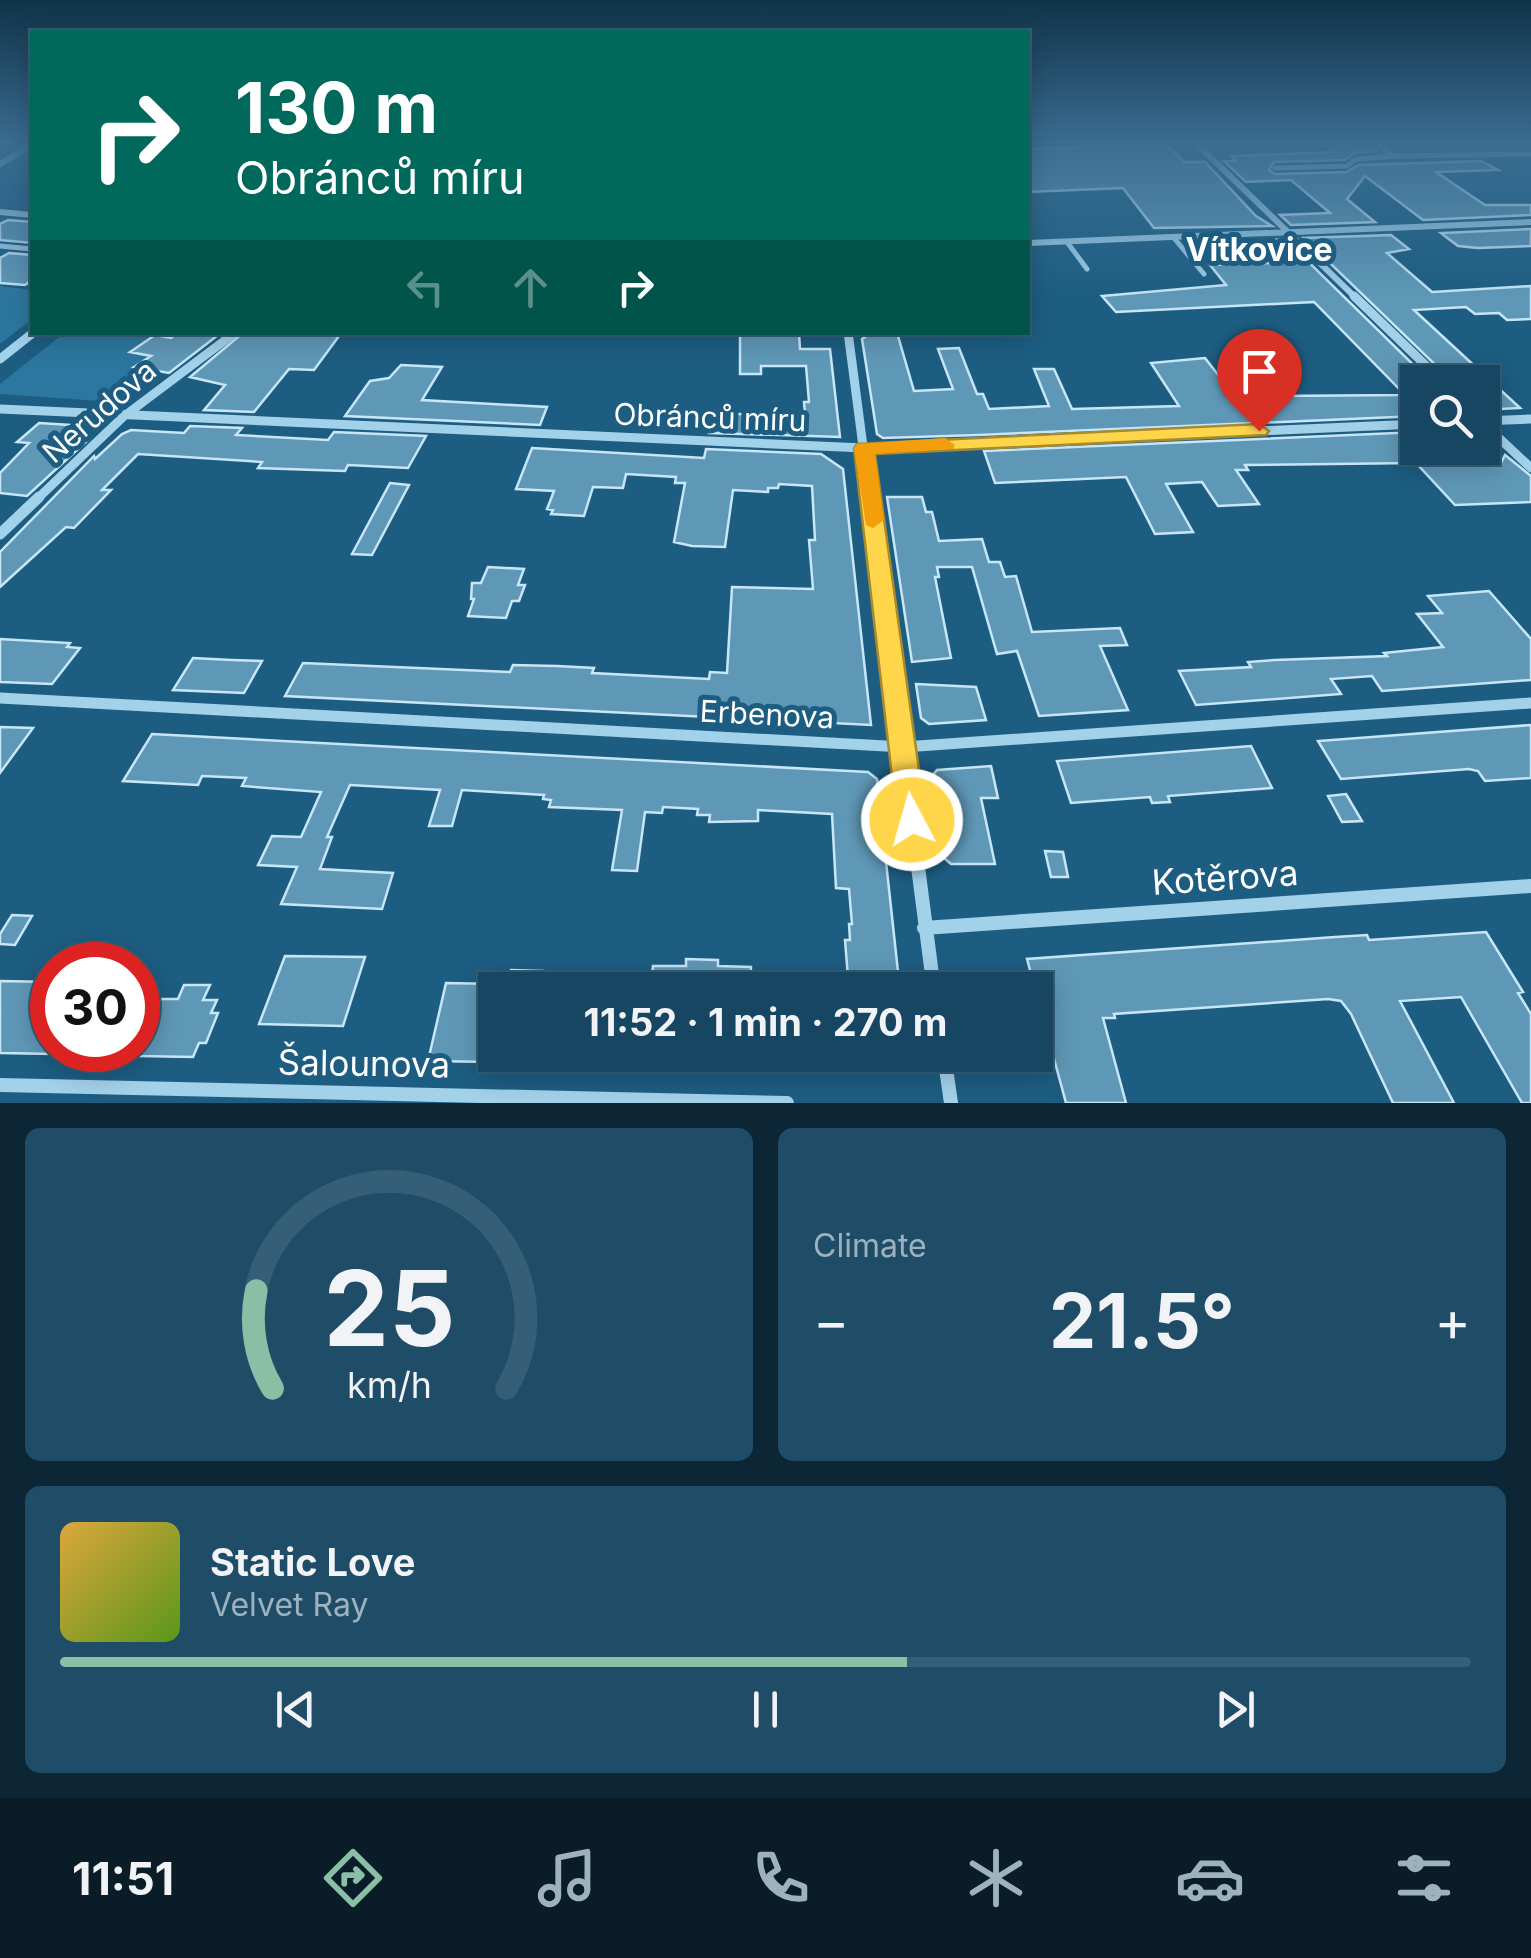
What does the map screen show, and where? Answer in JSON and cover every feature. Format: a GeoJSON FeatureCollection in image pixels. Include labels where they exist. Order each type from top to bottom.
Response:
{"type":"FeatureCollection","features":[{"type":"Feature","properties":{"kind":"street"},"geometry":{"type":"LineString","coordinates":[[1250,194],[1426,365]]}},
{"type":"Feature","properties":{"kind":"street"},"geometry":{"type":"LineString","coordinates":[[0,212],[30,215]]}},
{"type":"Feature","properties":{"kind":"street"},"geometry":{"type":"LineString","coordinates":[[1030,243],[1531,222]]}},
{"type":"Feature","properties":{"kind":"street"},"geometry":{"type":"LineString","coordinates":[[0,358],[30,335]]}},
{"type":"Feature","properties":{"kind":"street","name":"Nerudova"},"geometry":{"type":"LineString","coordinates":[[0,534],[124,417],[232,335]]}},
{"type":"Feature","properties":{"kind":"street"},"geometry":{"type":"LineString","coordinates":[[848,335],[931,972]]}},
{"type":"Feature","properties":{"kind":"street","name":"Obránců míru"},"geometry":{"type":"LineString","coordinates":[[0,409],[864,448],[1400,425]]}},
{"type":"Feature","properties":{"kind":"street"},"geometry":{"type":"LineString","coordinates":[[1500,420],[1531,419]]}},
{"type":"Feature","properties":{"kind":"street"},"geometry":{"type":"LineString","coordinates":[[1500,438],[1531,468]]}},
{"type":"Feature","properties":{"kind":"street","name":"Erbenova"},"geometry":{"type":"LineString","coordinates":[[0,698],[904,747],[1531,703]]}},
{"type":"Feature","properties":{"kind":"street","name":"Kotěrova"},"geometry":{"type":"LineString","coordinates":[[924,928],[1531,886]]}},
{"type":"Feature","properties":{"kind":"street"},"geometry":{"type":"LineString","coordinates":[[946,1072],[951,1103]]}},
{"type":"Feature","properties":{"kind":"street","name":"Šalounova"},"geometry":{"type":"LineString","coordinates":[[0,1084],[788,1103]]}},
{"type":"Feature","properties":{"kind":"lane"},"geometry":{"type":"LineString","coordinates":[[1174,238],[1204,274]]}},
{"type":"Feature","properties":{"kind":"lane"},"geometry":{"type":"LineString","coordinates":[[1068,242],[1087,269]]}},
{"type":"Feature","properties":{"kind":"lane"},"geometry":{"type":"LineString","coordinates":[[0,246],[30,249]]}},
{"type":"Feature","properties":{"kind":"shaded area"},"geometry":{"type":"Polygon","coordinates":[[[0,286],[30,290],[30,321],[0,344],[0,286]]]}},
{"type":"Feature","properties":{"kind":"shaded area"},"geometry":{"type":"Polygon","coordinates":[[[61,335],[182,335],[145,359],[169,366],[114,402],[0,394],[0,384],[61,335]]]}},
{"type":"Feature","properties":{"kind":"building"},"geometry":{"type":"Polygon","coordinates":[[[1128,194],[1236,194],[1272,226],[1154,228],[1128,194]]]}},
{"type":"Feature","properties":{"kind":"building"},"geometry":{"type":"Polygon","coordinates":[[[1308,194],[1351,194],[1347,199],[1375,222],[1291,225],[1280,215],[1330,213],[1308,194]]]}},
{"type":"Feature","properties":{"kind":"building"},"geometry":{"type":"Polygon","coordinates":[[[1389,194],[1469,194],[1485,205],[1531,205],[1531,215],[1423,220],[1389,194]]]}},
{"type":"Feature","properties":{"kind":"building"},"geometry":{"type":"Polygon","coordinates":[[[8,220],[30,222],[30,243],[0,240],[0,224],[8,220]]]}},
{"type":"Feature","properties":{"kind":"building"},"geometry":{"type":"Polygon","coordinates":[[[1531,229],[1531,246],[1458,246],[1441,233],[1531,229]]]}},
{"type":"Feature","properties":{"kind":"building"},"geometry":{"type":"Polygon","coordinates":[[[1391,235],[1409,249],[1387,253],[1432,292],[1531,286],[1531,319],[1507,320],[1499,313],[1475,314],[1466,307],[1414,310],[1473,365],[1435,365],[1304,238],[1391,235]]]}},
{"type":"Feature","properties":{"kind":"building"},"geometry":{"type":"Polygon","coordinates":[[[1285,239],[1414,365],[1400,365],[1400,390],[1314,302],[1116,312],[1102,296],[1226,285],[1210,265],[1274,263],[1252,241],[1285,239]]]}},
{"type":"Feature","properties":{"kind":"building"},"geometry":{"type":"Polygon","coordinates":[[[9,253],[30,255],[30,281],[25,285],[0,283],[0,258],[9,253]]]}},
{"type":"Feature","properties":{"kind":"building"},"geometry":{"type":"Polygon","coordinates":[[[155,335],[218,335],[169,373],[134,367],[151,356],[130,352],[155,335]]]}},
{"type":"Feature","properties":{"kind":"building"},"geometry":{"type":"Polygon","coordinates":[[[240,335],[339,336],[314,370],[289,369],[254,412],[204,410],[225,385],[190,377],[240,335]]]}},
{"type":"Feature","properties":{"kind":"building"},"geometry":{"type":"Polygon","coordinates":[[[740,335],[799,335],[800,349],[830,349],[840,437],[709,433],[712,414],[805,414],[804,402],[809,402],[806,366],[761,366],[761,374],[740,374],[740,335]]]}},
{"type":"Feature","properties":{"kind":"building"},"geometry":{"type":"Polygon","coordinates":[[[868,335],[898,336],[914,391],[953,389],[938,349],[959,348],[977,394],[983,394],[989,409],[1049,406],[1034,369],[1054,369],[1072,409],[1179,406],[1151,363],[1205,358],[1219,376],[1255,374],[1272,396],[1400,395],[1400,417],[883,438],[877,434],[862,339],[868,335]]]}},
{"type":"Feature","properties":{"kind":"building"},"geometry":{"type":"Polygon","coordinates":[[[401,365],[442,367],[422,400],[547,407],[540,425],[345,416],[370,381],[389,378],[401,365]]]}},
{"type":"Feature","properties":{"kind":"building"},"geometry":{"type":"Polygon","coordinates":[[[1500,390],[1520,408],[1500,409],[1500,390]]]}},
{"type":"Feature","properties":{"kind":"building"},"geometry":{"type":"Polygon","coordinates":[[[39,423],[87,426],[90,438],[27,496],[0,493],[0,473],[29,443],[17,442],[39,423]]]}},
{"type":"Feature","properties":{"kind":"building"},"geometry":{"type":"Polygon","coordinates":[[[190,426],[242,428],[236,435],[328,440],[334,432],[426,436],[408,468],[258,468],[262,462],[138,454],[102,490],[111,490],[74,528],[66,527],[0,587],[0,552],[94,456],[95,459],[131,430],[184,433],[190,426]]]}},
{"type":"Feature","properties":{"kind":"building"},"geometry":{"type":"Polygon","coordinates":[[[1400,433],[1400,463],[1245,465],[1248,470],[1236,470],[1259,504],[1218,506],[1202,482],[1166,484],[1193,532],[1155,534],[1126,477],[995,483],[984,451],[1400,433]]]}},
{"type":"Feature","properties":{"kind":"building"},"geometry":{"type":"Polygon","coordinates":[[[532,448],[704,458],[706,449],[821,454],[843,469],[871,725],[285,696],[303,663],[510,672],[513,665],[557,666],[594,668],[592,673],[709,679],[710,672],[727,673],[732,587],[813,589],[809,540],[815,540],[812,486],[779,484],[778,488],[768,488],[768,492],[733,490],[725,547],[692,546],[674,542],[685,483],[675,483],[676,477],[626,474],[623,488],[593,487],[584,516],[551,514],[553,510],[547,509],[554,491],[516,489],[532,448]]]}},
{"type":"Feature","properties":{"kind":"building"},"geometry":{"type":"Polygon","coordinates":[[[1505,455],[1531,476],[1531,502],[1455,505],[1418,465],[1500,465],[1505,455]]]}},
{"type":"Feature","properties":{"kind":"building"},"geometry":{"type":"Polygon","coordinates":[[[390,483],[409,485],[372,555],[352,554],[390,483]]]}},
{"type":"Feature","properties":{"kind":"building"},"geometry":{"type":"Polygon","coordinates":[[[887,497],[922,497],[926,512],[932,512],[939,541],[982,539],[989,562],[1000,562],[1005,577],[1016,576],[1032,632],[1120,628],[1127,645],[1100,646],[1128,710],[1039,716],[1017,651],[997,654],[972,567],[937,567],[939,577],[935,577],[951,658],[912,662],[887,497]]]}},
{"type":"Feature","properties":{"kind":"building"},"geometry":{"type":"Polygon","coordinates":[[[488,567],[524,569],[518,585],[525,585],[519,601],[512,601],[506,618],[468,616],[474,599],[472,583],[481,583],[488,567]]]}},
{"type":"Feature","properties":{"kind":"building"},"geometry":{"type":"Polygon","coordinates":[[[1489,591],[1531,639],[1531,680],[1382,691],[1372,676],[1331,679],[1341,694],[1196,705],[1179,671],[1251,667],[1248,662],[1275,660],[1387,656],[1384,653],[1443,647],[1417,614],[1442,613],[1428,596],[1489,591]]]}},
{"type":"Feature","properties":{"kind":"building"},"geometry":{"type":"Polygon","coordinates":[[[0,639],[70,643],[67,647],[80,648],[52,684],[0,682],[0,639]]]}},
{"type":"Feature","properties":{"kind":"building"},"geometry":{"type":"Polygon","coordinates":[[[193,658],[262,661],[244,693],[173,690],[193,658]]]}},
{"type":"Feature","properties":{"kind":"building"},"geometry":{"type":"Polygon","coordinates":[[[916,684],[976,687],[986,720],[929,724],[921,718],[916,684]]]}},
{"type":"Feature","properties":{"kind":"building"},"geometry":{"type":"Polygon","coordinates":[[[1531,725],[1531,778],[1485,781],[1478,771],[1469,769],[1341,779],[1318,741],[1531,725]]]}},
{"type":"Feature","properties":{"kind":"building"},"geometry":{"type":"Polygon","coordinates":[[[0,727],[33,728],[0,773],[0,727]]]}},
{"type":"Feature","properties":{"kind":"building"},"geometry":{"type":"Polygon","coordinates":[[[152,734],[868,772],[877,779],[898,972],[848,972],[845,940],[850,940],[852,924],[849,889],[836,888],[832,814],[758,810],[758,821],[709,822],[710,815],[697,815],[698,809],[663,807],[662,813],[645,812],[637,871],[612,870],[622,810],[549,807],[551,800],[543,799],[544,795],[462,790],[452,826],[429,826],[440,790],[350,785],[327,837],[332,837],[320,869],[393,873],[382,909],[281,904],[297,867],[258,865],[272,836],[301,837],[321,792],[242,786],[246,778],[202,776],[198,785],[123,781],[152,734]]]}},
{"type":"Feature","properties":{"kind":"building"},"geometry":{"type":"Polygon","coordinates":[[[1251,746],[1272,788],[1168,796],[1170,802],[1152,803],[1150,797],[1071,803],[1057,761],[1251,746]]]}},
{"type":"Feature","properties":{"kind":"building"},"geometry":{"type":"Polygon","coordinates":[[[991,766],[998,798],[981,798],[995,864],[951,864],[943,857],[931,777],[937,770],[991,766]]]}},
{"type":"Feature","properties":{"kind":"building"},"geometry":{"type":"Polygon","coordinates":[[[1346,794],[1362,821],[1342,822],[1328,796],[1346,794]]]}},
{"type":"Feature","properties":{"kind":"building"},"geometry":{"type":"Polygon","coordinates":[[[1045,851],[1063,852],[1068,877],[1051,877],[1045,851]]]}},
{"type":"Feature","properties":{"kind":"building"},"geometry":{"type":"Polygon","coordinates":[[[12,915],[32,916],[15,945],[0,944],[0,934],[12,915]]]}},
{"type":"Feature","properties":{"kind":"building"},"geometry":{"type":"Polygon","coordinates":[[[1486,932],[1523,992],[1518,993],[1531,1014],[1531,1103],[1522,1103],[1461,997],[1400,1001],[1454,1103],[1393,1103],[1351,1014],[1341,1001],[1328,999],[1114,1014],[1115,1018],[1103,1018],[1126,1103],[1066,1103],[1053,1055],[1053,972],[1031,972],[1027,959],[1367,935],[1369,940],[1486,932]]]}},
{"type":"Feature","properties":{"kind":"building"},"geometry":{"type":"Polygon","coordinates":[[[285,956],[365,957],[343,1026],[259,1024],[285,956]]]}},
{"type":"Feature","properties":{"kind":"building"},"geometry":{"type":"Polygon","coordinates":[[[686,959],[718,960],[718,966],[751,967],[751,972],[652,972],[653,966],[686,966],[686,959]]]}},
{"type":"Feature","properties":{"kind":"building"},"geometry":{"type":"Polygon","coordinates":[[[0,981],[30,982],[30,1054],[0,1053],[0,981]]]}},
{"type":"Feature","properties":{"kind":"building"},"geometry":{"type":"Polygon","coordinates":[[[446,983],[478,984],[478,1062],[428,1061],[446,983]]]}},
{"type":"Feature","properties":{"kind":"building"},"geometry":{"type":"Polygon","coordinates":[[[184,985],[210,985],[203,1000],[217,1000],[211,1013],[218,1013],[206,1043],[199,1043],[193,1057],[160,1056],[160,999],[178,999],[184,985]]]}},
{"type":"Feature","properties":{"kind":"slow traffic"},"geometry":{"type":"LineString","coordinates":[[873,520],[864,448],[945,445]]}},
{"type":"Feature","properties":{"kind":"district","name":"Vítkovice"},"geometry":{"type":"Point","coordinates":[1259,249]}},
{"type":"Feature","properties":{"kind":"route"},"geometry":{"type":"LineString","coordinates":[[912,820],[864,448],[1259,431]]}}]}
